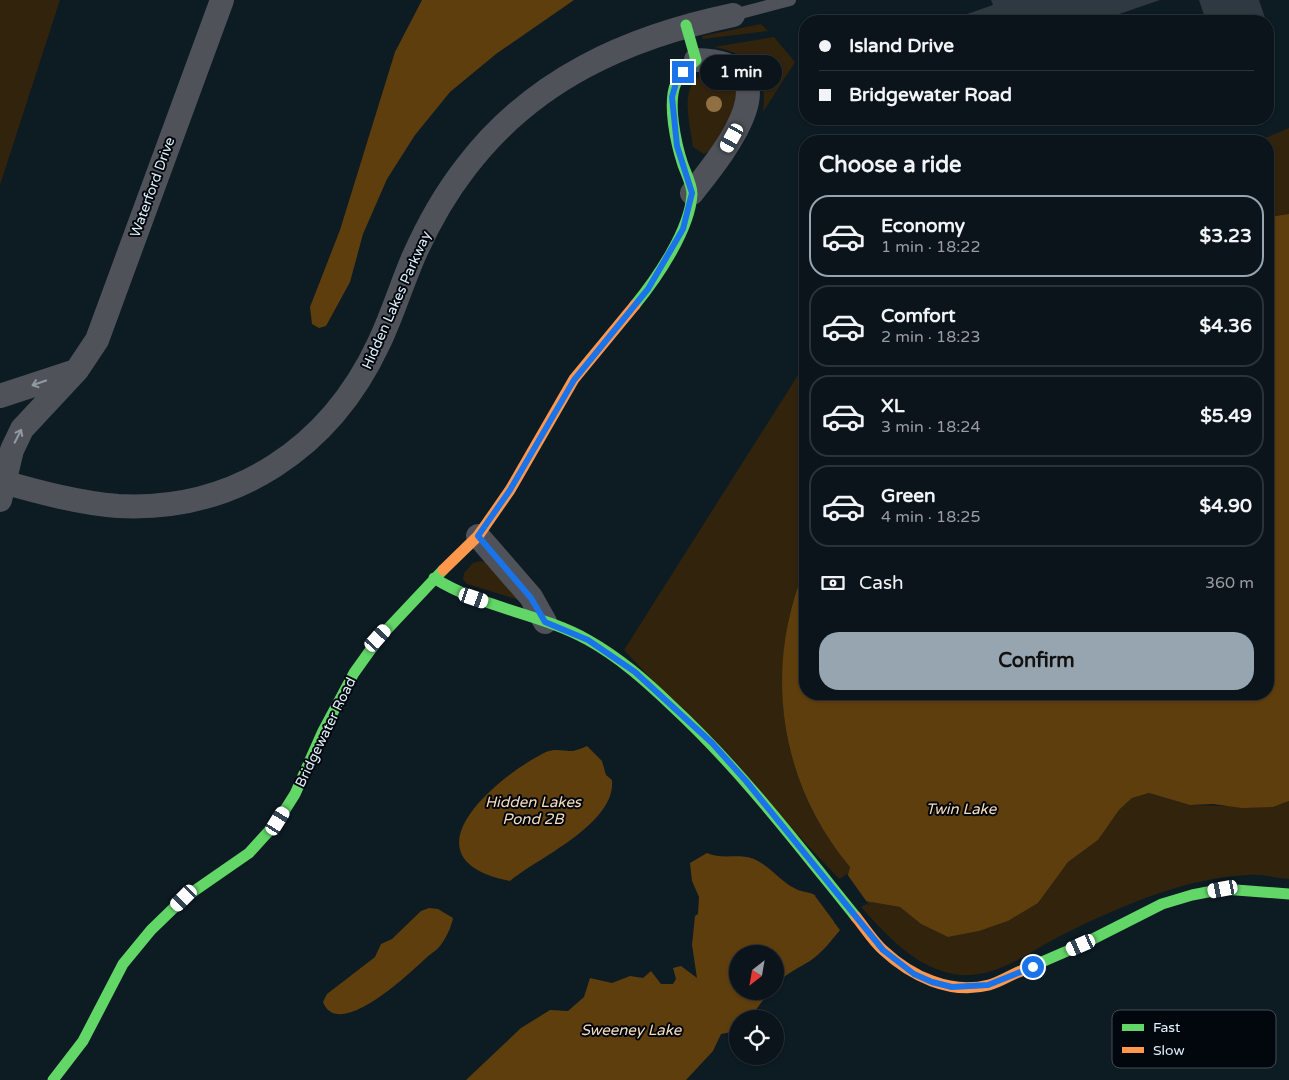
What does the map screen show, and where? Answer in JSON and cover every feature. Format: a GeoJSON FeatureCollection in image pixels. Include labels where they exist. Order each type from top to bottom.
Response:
{"type":"FeatureCollection","features":[{"type":"Feature","properties":{"kind":"street","name":"Waterford Drive"},"geometry":{"type":"LineString","coordinates":[[1,488],[12,450],[22,429],[77,370],[97,340],[222,0]]}},
{"type":"Feature","properties":{"kind":"street","name":"Hidden Lakes Parkway"},"geometry":{"type":"LineString","coordinates":[[1,488],[116,506],[174,504],[226,490],[262,476],[291,457],[328,421],[356,386],[380,342],[413,258],[430,224],[451,188],[483,147],[522,109],[563,78],[587,64],[633,43],[686,25],[733,15]]}},
{"type":"Feature","properties":{"kind":"street"},"geometry":{"type":"LineString","coordinates":[[686,25],[696,60],[683,72],[676,83],[672,97],[677,146],[692,193]]}},
{"type":"Feature","properties":{"kind":"street","name":"Bridgewater Road"},"geometry":{"type":"LineString","coordinates":[[53,1080],[83,1041],[123,964],[151,930],[184,898],[249,853],[278,821],[295,794],[322,731],[354,673],[378,638],[434,578],[478,536],[510,490],[574,380],[643,296],[664,264],[683,229],[692,193],[724,153],[748,106],[748,88],[741,74],[729,65],[715,61],[696,60]]}},
{"type":"Feature","properties":{"kind":"street"},"geometry":{"type":"LineString","coordinates":[[0,396],[77,370]]}},
{"type":"Feature","properties":{"kind":"street"},"geometry":{"type":"LineString","coordinates":[[478,536],[531,598],[545,622]]}},
{"type":"Feature","properties":{"kind":"street"},"geometry":{"type":"LineString","coordinates":[[434,578],[456,592],[545,622],[588,640],[635,672],[712,743],[746,781],[883,950],[914,974],[932,982],[952,987],[988,985],[1081,945],[1162,904],[1223,889],[1289,894]]}},
{"type":"Feature","properties":{"kind":"lane"},"geometry":{"type":"LineString","coordinates":[[733,15],[785,1]]}},
{"type":"Feature","properties":{"kind":"shaded area"},"geometry":{"type":"Polygon","coordinates":[[[0,0],[60,0],[0,185],[0,0]]]}},
{"type":"Feature","properties":{"kind":"shaded area"},"geometry":{"type":"Polygon","coordinates":[[[761,24],[768,31],[703,39],[702,36],[761,24]]]}},
{"type":"Feature","properties":{"kind":"shaded area"},"geometry":{"type":"Polygon","coordinates":[[[774,37],[795,62],[763,112],[763,86],[754,68],[747,60],[738,55],[714,47],[774,37]]]}},
{"type":"Feature","properties":{"kind":"shaded area"},"geometry":{"type":"Polygon","coordinates":[[[710,73],[731,82],[737,95],[733,111],[717,140],[713,147],[704,154],[693,147],[688,103],[689,92],[693,83],[699,77],[710,73]]]}},
{"type":"Feature","properties":{"kind":"shaded area"},"geometry":{"type":"Polygon","coordinates":[[[1289,128],[1289,214],[1274,216],[1274,135],[1272,135],[1289,128]]]}},
{"type":"Feature","properties":{"kind":"shaded area"},"geometry":{"type":"Polygon","coordinates":[[[799,373],[799,585],[790,612],[784,653],[782,686],[790,750],[800,781],[813,811],[829,840],[850,867],[848,875],[842,882],[624,650],[799,373]]]}},
{"type":"Feature","properties":{"kind":"shaded area"},"geometry":{"type":"Polygon","coordinates":[[[486,562],[522,601],[467,584],[463,579],[464,573],[473,563],[486,562]]]}},
{"type":"Feature","properties":{"kind":"shaded area"},"geometry":{"type":"Polygon","coordinates":[[[1149,793],[1190,805],[1273,807],[1289,801],[1289,879],[1248,875],[1201,881],[1178,887],[1111,912],[1068,932],[996,970],[981,974],[965,975],[935,969],[910,955],[888,936],[859,905],[865,901],[900,907],[921,924],[948,937],[979,931],[1008,921],[1038,903],[1068,862],[1098,840],[1119,810],[1132,798],[1149,793]]]}},
{"type":"Feature","properties":{"kind":"water"},"geometry":{"type":"Polygon","coordinates":[[[422,0],[574,0],[496,54],[450,92],[415,135],[387,179],[363,234],[350,282],[326,326],[319,328],[312,324],[310,307],[340,230],[395,52],[422,0]]]}},
{"type":"Feature","properties":{"kind":"water","name":"Twin Lake"},"geometry":{"type":"Polygon","coordinates":[[[1289,214],[1289,801],[1273,807],[1242,808],[1213,804],[1190,805],[1149,793],[1132,798],[1119,810],[1098,840],[1068,862],[1038,903],[1008,921],[979,931],[948,937],[921,924],[900,907],[865,901],[834,922],[840,930],[826,947],[810,961],[784,978],[784,945],[729,945],[729,1000],[763,1000],[756,1010],[729,1010],[729,1032],[721,1034],[713,1051],[686,1080],[466,1080],[521,1028],[550,1010],[568,1011],[584,997],[590,978],[612,983],[630,976],[643,978],[651,971],[661,984],[673,984],[676,979],[673,968],[681,966],[697,978],[692,945],[699,897],[692,881],[690,863],[707,853],[718,856],[754,859],[790,886],[817,897],[848,875],[850,867],[826,834],[807,799],[793,762],[785,724],[782,685],[784,646],[792,606],[799,586],[799,700],[1274,700],[1274,216],[1289,214]]]}},
{"type":"Feature","properties":{"kind":"water","name":"Hidden Lakes Pond 2B"},"geometry":{"type":"Polygon","coordinates":[[[587,746],[602,761],[606,775],[612,780],[610,796],[602,811],[589,825],[510,881],[478,870],[462,855],[460,837],[468,818],[483,798],[503,780],[546,752],[556,750],[573,751],[587,746]]]}},
{"type":"Feature","properties":{"kind":"water"},"geometry":{"type":"Polygon","coordinates":[[[429,908],[438,909],[453,918],[448,933],[438,948],[391,989],[374,1000],[358,1009],[343,1014],[331,1012],[323,1002],[327,994],[375,957],[381,944],[392,939],[421,911],[429,908]]]}},
{"type":"Feature","properties":{"kind":"pier"},"geometry":{"type":"Polygon","coordinates":[[[847,874],[869,905],[866,904],[837,923],[840,926],[838,927],[815,896],[847,874]]]}},
{"type":"Feature","properties":{"kind":"building"},"geometry":{"type":"Polygon","coordinates":[[[991,0],[1160,0],[1116,15],[964,15],[993,5],[991,0]]]}},
{"type":"Feature","properties":{"kind":"building"},"geometry":{"type":"Polygon","coordinates":[[[1199,0],[1259,0],[1264,15],[1204,15],[1199,0]]]}},
{"type":"Feature","properties":{"kind":"traffic: fast"},"geometry":{"type":"LineString","coordinates":[[635,305],[671,253],[679,238],[690,208],[692,190],[678,146],[672,112],[673,91],[676,83],[682,73],[696,60],[686,25]]}},
{"type":"Feature","properties":{"kind":"traffic: fast"},"geometry":{"type":"LineString","coordinates":[[53,1080],[83,1041],[123,964],[151,930],[184,898],[249,853],[278,821],[295,794],[323,731],[354,673],[379,638],[443,570]]}},
{"type":"Feature","properties":{"kind":"traffic: fast"},"geometry":{"type":"LineString","coordinates":[[434,578],[471,597],[570,631],[600,647],[632,670],[672,706],[722,756],[768,808],[856,917]]}},
{"type":"Feature","properties":{"kind":"traffic: fast"},"geometry":{"type":"LineString","coordinates":[[1021,971],[1081,945],[1162,904],[1192,895],[1223,889],[1289,894]]}},
{"type":"Feature","properties":{"kind":"traffic: slow"},"geometry":{"type":"LineString","coordinates":[[443,570],[478,536],[510,490],[574,379],[635,305]]}},
{"type":"Feature","properties":{"kind":"traffic: slow"},"geometry":{"type":"LineString","coordinates":[[856,917],[883,950],[906,968],[932,981],[946,985],[974,987],[993,984],[1021,971]]}},
{"type":"Feature","properties":{"kind":"route"},"geometry":{"type":"LineString","coordinates":[[683,72],[676,83],[672,97],[677,146],[692,193],[683,229],[648,289],[574,380],[557,406],[510,490],[478,536],[531,598],[545,622],[588,640],[635,672],[712,743],[746,781],[883,950],[914,974],[932,982],[952,987],[988,985],[1033,967]]}},
{"type":"Feature","properties":{"kind":"water label","name":"Sweeney Lake"},"geometry":{"type":"Point","coordinates":[631,1030]}}]}
